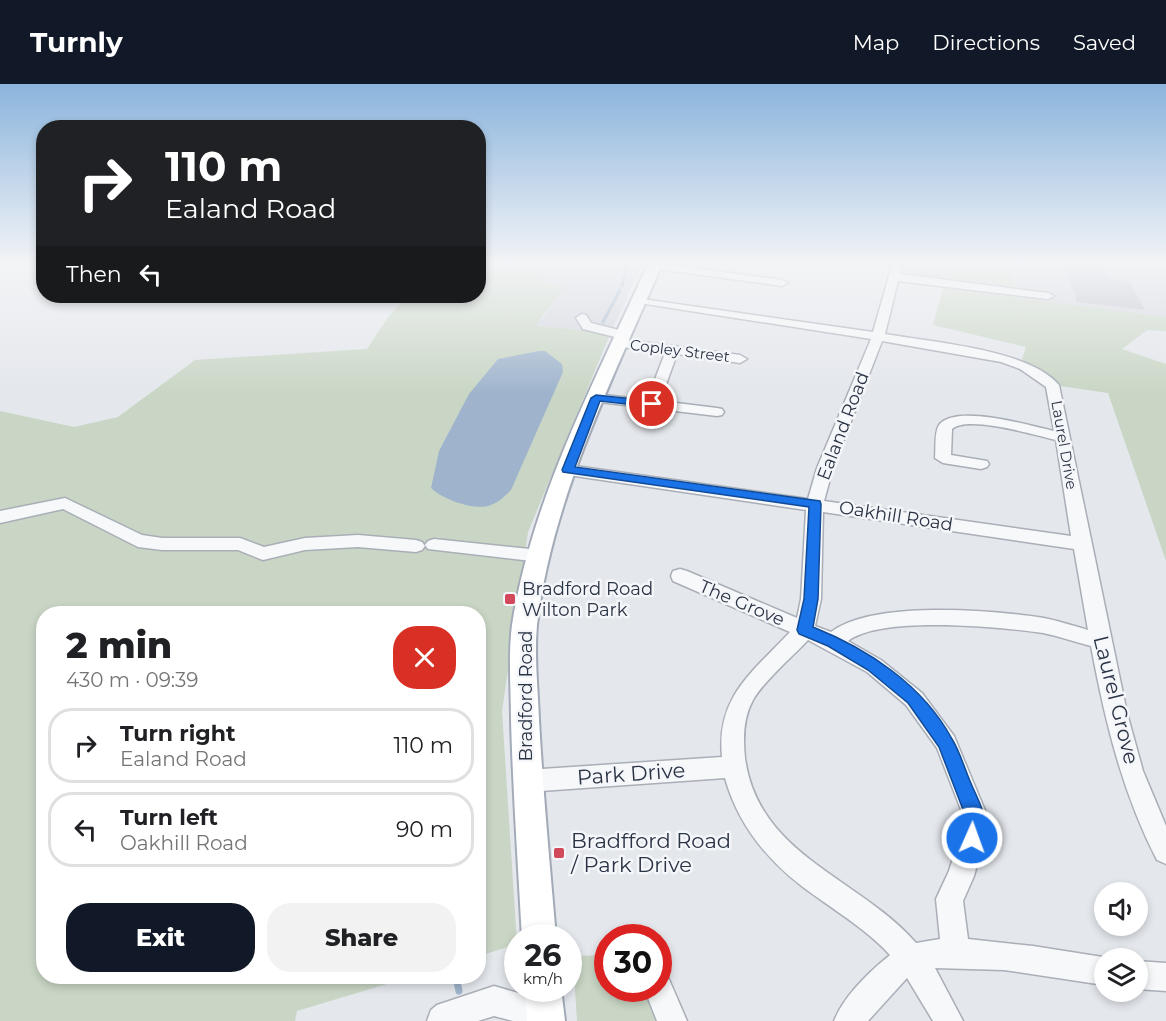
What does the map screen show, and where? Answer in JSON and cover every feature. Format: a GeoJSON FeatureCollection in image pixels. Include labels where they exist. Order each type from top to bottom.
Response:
{"type":"FeatureCollection","features":[{"type":"Feature","properties":{"kind":"main road","name":"Bradford Road"},"geometry":{"type":"LineString","coordinates":[[538,924],[527,781],[524,700],[525,626],[540,556],[568,470],[596,398],[636,306]]}},
{"type":"Feature","properties":{"kind":"street","name":"Laurel Drive"},"geometry":{"type":"LineString","coordinates":[[677,306],[878,336],[942,343],[1025,366],[1052,385],[1082,544]]}},
{"type":"Feature","properties":{"kind":"street","name":"Ealand Road"},"geometry":{"type":"LineString","coordinates":[[804,630],[811,599],[815,504],[825,468],[878,336],[886,306]]}},
{"type":"Feature","properties":{"kind":"street","name":"Copley Street"},"geometry":{"type":"LineString","coordinates":[[582,318],[587,326],[621,339],[672,350],[740,359]]}},
{"type":"Feature","properties":{"kind":"street"},"geometry":{"type":"LineString","coordinates":[[652,404],[672,350]]}},
{"type":"Feature","properties":{"kind":"street"},"geometry":{"type":"LineString","coordinates":[[596,398],[717,412]]}},
{"type":"Feature","properties":{"kind":"street"},"geometry":{"type":"LineString","coordinates":[[971,406],[978,421]]}},
{"type":"Feature","properties":{"kind":"street"},"geometry":{"type":"LineString","coordinates":[[981,464],[943,458],[945,428],[952,422],[978,421],[1062,437]]}},
{"type":"Feature","properties":{"kind":"street","name":"Oakhill Road"},"geometry":{"type":"LineString","coordinates":[[568,470],[1082,544]]}},
{"type":"Feature","properties":{"kind":"street"},"geometry":{"type":"LineString","coordinates":[[0,517],[65,503],[138,541],[162,544],[240,544],[263,555],[305,544],[358,541],[540,556]]}},
{"type":"Feature","properties":{"kind":"street","name":"Laurel Grove"},"geometry":{"type":"LineString","coordinates":[[1082,544],[1111,698],[1132,769],[1158,838],[1166,851]]}},
{"type":"Feature","properties":{"kind":"street","name":"The Grove"},"geometry":{"type":"LineString","coordinates":[[680,576],[833,642],[874,666],[914,699],[946,743],[977,820],[961,876],[949,899],[951,928],[957,952]]}},
{"type":"Feature","properties":{"kind":"street"},"geometry":{"type":"LineString","coordinates":[[833,642],[848,630],[897,618],[971,619],[1033,625],[1101,641]]}},
{"type":"Feature","properties":{"kind":"street"},"geometry":{"type":"LineString","coordinates":[[804,630],[745,693],[732,725],[734,767],[738,785],[754,821],[784,856],[822,885],[858,907],[888,933],[924,975],[948,1021]]}},
{"type":"Feature","properties":{"kind":"street","name":"Park Drive"},"geometry":{"type":"LineString","coordinates":[[527,781],[734,767]]}},
{"type":"Feature","properties":{"kind":"street"},"geometry":{"type":"LineString","coordinates":[[849,1021],[891,972],[910,959],[933,952],[957,952],[1094,970]]}},
{"type":"Feature","properties":{"kind":"street"},"geometry":{"type":"LineString","coordinates":[[1148,976],[1166,977]]}},
{"type":"Feature","properties":{"kind":"street"},"geometry":{"type":"LineString","coordinates":[[442,1021],[448,1016],[494,1001],[545,1008]]}},
{"type":"Feature","properties":{"kind":"street"},"geometry":{"type":"LineString","coordinates":[[664,1002],[672,1021]]}},
{"type":"Feature","properties":{"kind":"shaded area"},"geometry":{"type":"Polygon","coordinates":[[[552,306],[623,306],[611,332],[534,326],[552,306]]]}},
{"type":"Feature","properties":{"kind":"shaded area"},"geometry":{"type":"Polygon","coordinates":[[[1080,306],[1166,306],[1166,317],[1080,306]]]}},
{"type":"Feature","properties":{"kind":"green space"},"geometry":{"type":"Polygon","coordinates":[[[399,306],[551,306],[535,326],[611,332],[528,532],[502,711],[516,924],[504,924],[504,948],[486,954],[486,606],[36,606],[36,984],[387,984],[297,1011],[295,1021],[0,1021],[0,411],[74,427],[118,417],[195,360],[367,349],[388,317],[399,306]]]}},
{"type":"Feature","properties":{"kind":"green space"},"geometry":{"type":"Polygon","coordinates":[[[938,306],[1079,306],[1166,317],[1166,331],[1147,330],[1122,349],[1166,364],[1166,561],[1108,393],[1060,386],[1022,359],[1026,347],[933,325],[938,306]]]}},
{"type":"Feature","properties":{"kind":"green space"},"geometry":{"type":"Polygon","coordinates":[[[594,955],[594,1002],[667,1002],[680,1021],[577,1021],[576,1002],[582,1002],[582,956],[594,955]]]}},
{"type":"Feature","properties":{"kind":"water"},"geometry":{"type":"Polygon","coordinates":[[[545,351],[562,364],[563,372],[511,490],[495,503],[481,507],[458,503],[436,492],[431,488],[439,451],[469,394],[498,359],[545,351]]]}},
{"type":"Feature","properties":{"kind":"building"},"geometry":{"type":"Polygon","coordinates":[[[1109,306],[1143,306],[1145,310],[1109,306]]]}},
{"type":"Feature","properties":{"kind":"waterway"},"geometry":{"type":"LineString","coordinates":[[603,322],[612,306]]}},
{"type":"Feature","properties":{"kind":"waterway"},"geometry":{"type":"LineString","coordinates":[[458,984],[459,991]]}},
{"type":"Feature","properties":{"kind":"place","name":"Bradford Road Wilton Park"},"geometry":{"type":"Point","coordinates":[510,599]}},
{"type":"Feature","properties":{"kind":"place","name":"Bradfford Road / Park Drive"},"geometry":{"type":"Point","coordinates":[559,853]}},
{"type":"Feature","properties":{"kind":"route"},"geometry":{"type":"LineString","coordinates":[[652,404],[596,398],[568,470],[815,504],[811,599],[804,630],[833,642],[874,666],[914,699],[946,743],[977,820],[972,838]]}}]}
